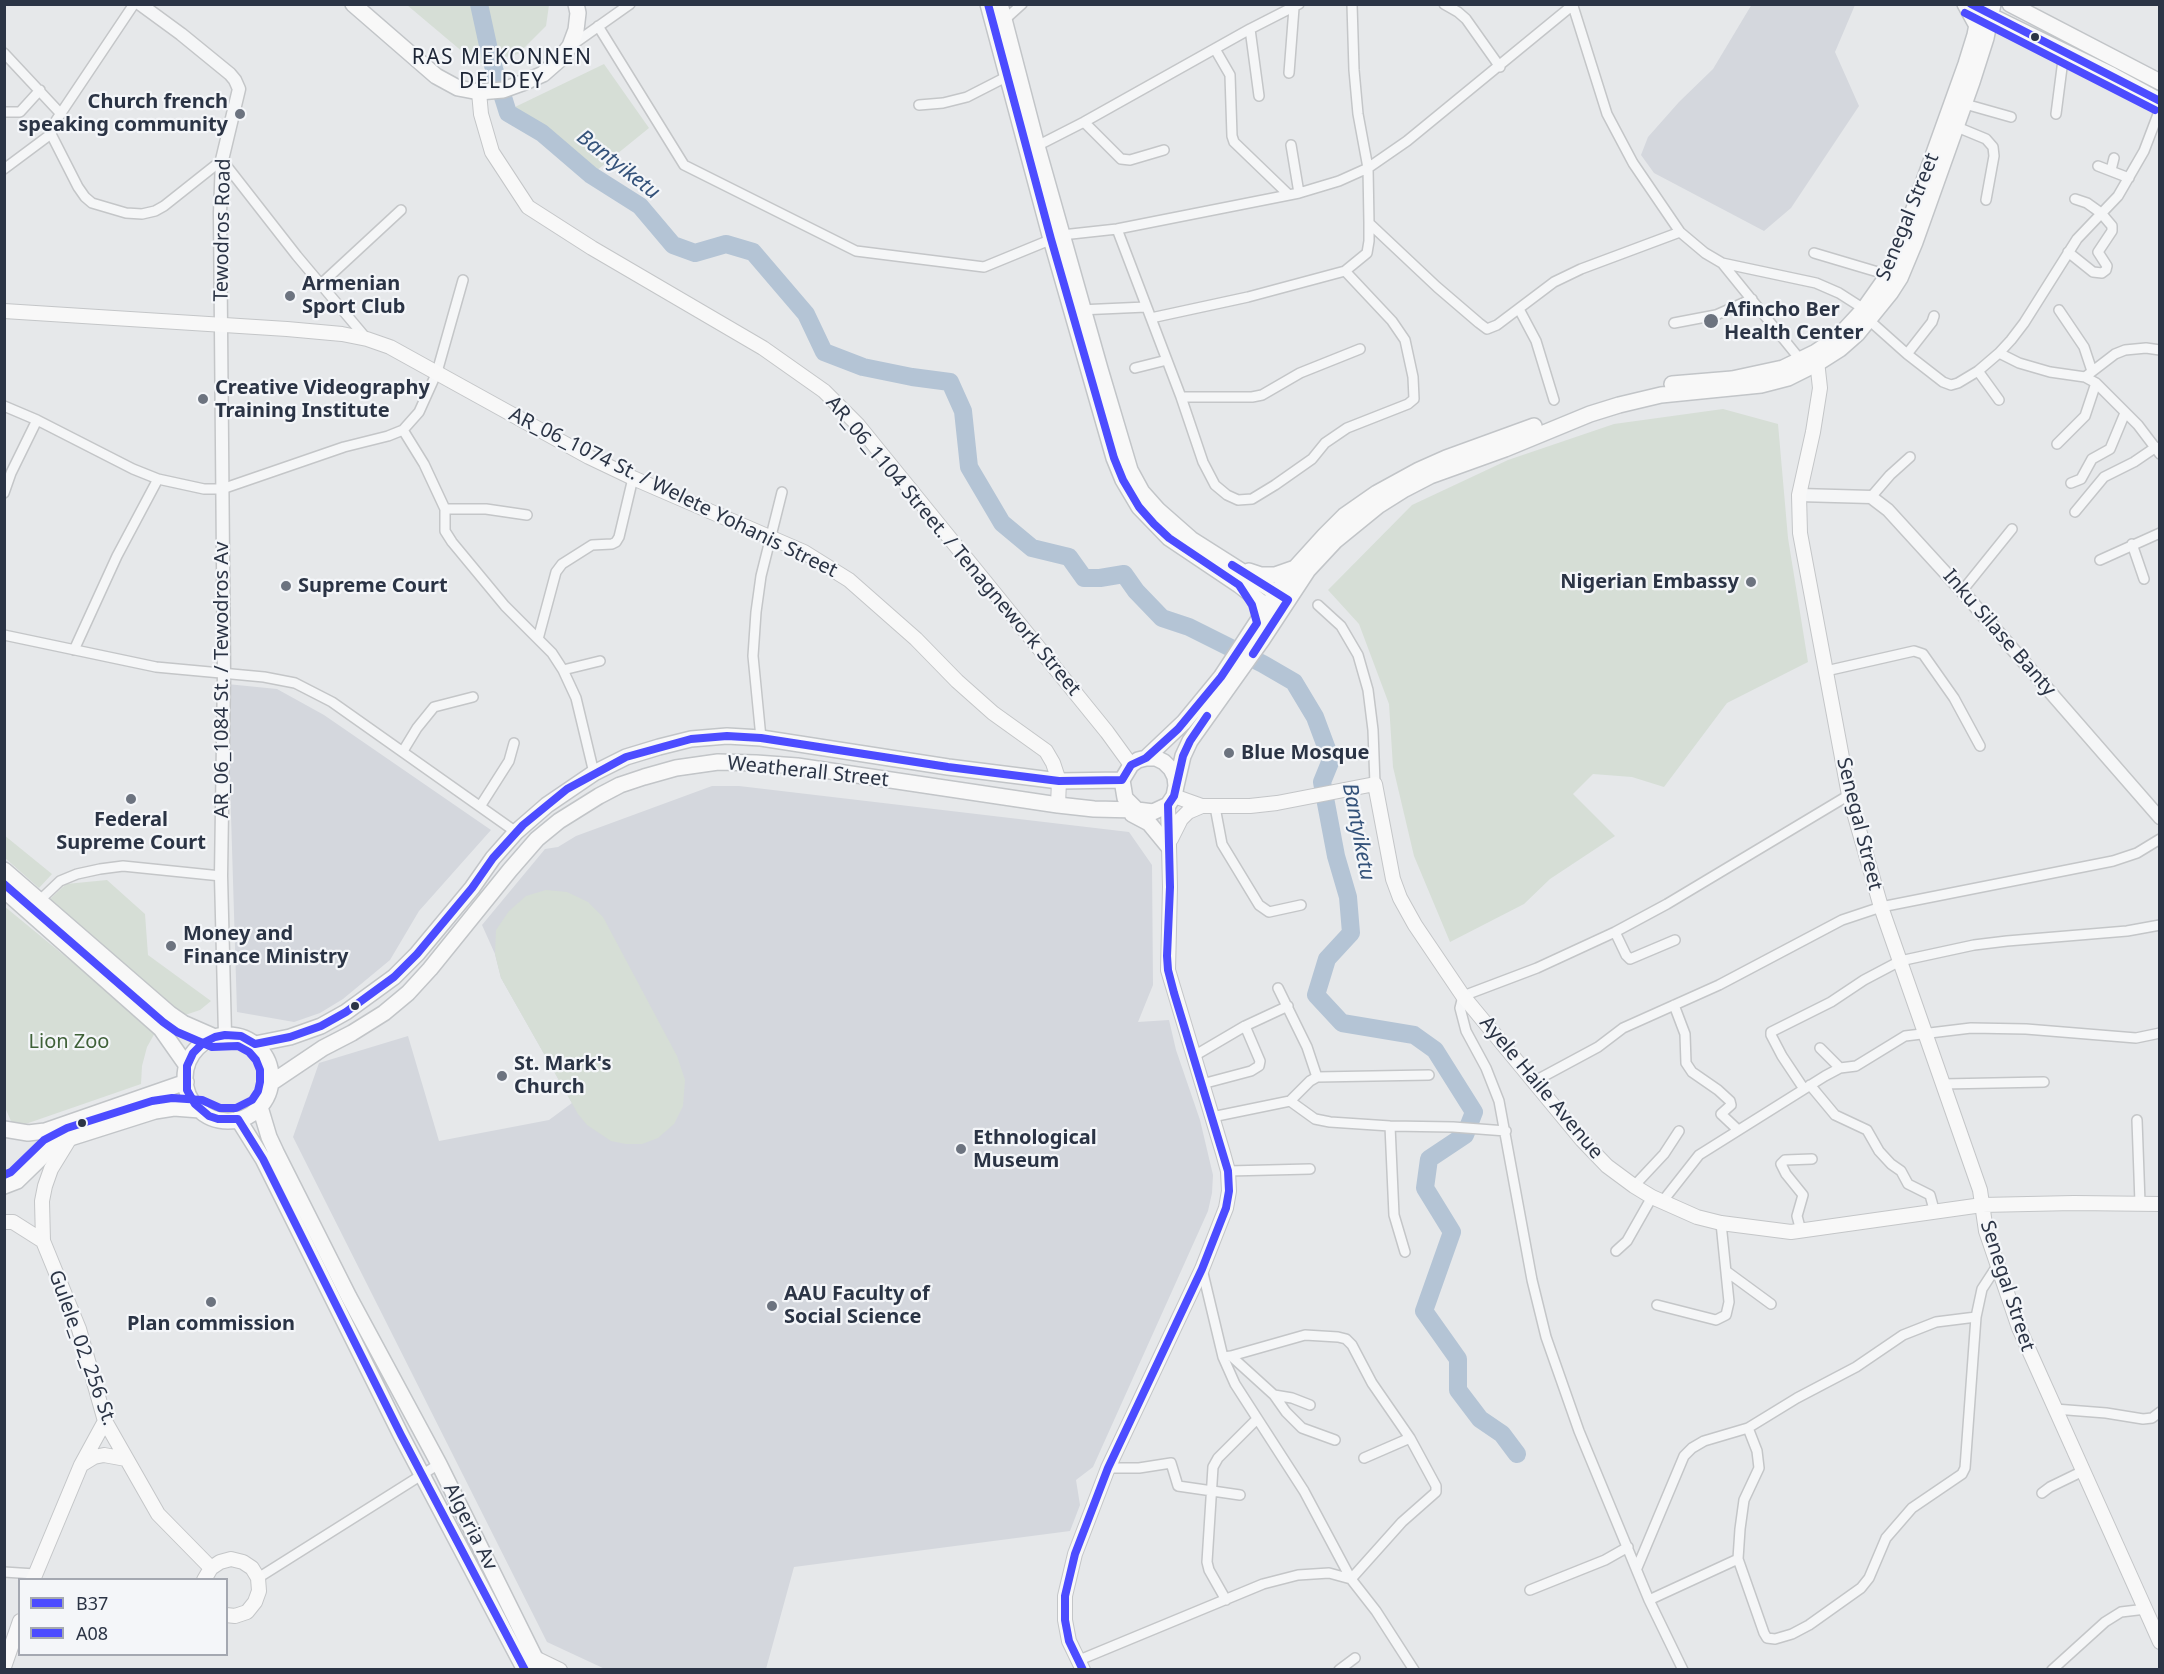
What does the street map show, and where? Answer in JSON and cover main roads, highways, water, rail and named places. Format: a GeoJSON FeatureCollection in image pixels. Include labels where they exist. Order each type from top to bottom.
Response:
{"type":"FeatureCollection","features":[{"type":"Feature","properties":{"kind":"main road"},"geometry":{"type":"LineString","coordinates":[[353,4],[436,76],[458,88],[479,92],[502,90],[525,82],[543,74],[559,60],[570,46],[576,30],[578,13],[576,4]]}},
{"type":"Feature","properties":{"kind":"main road"},"geometry":{"type":"LineString","coordinates":[[988,4],[999,24],[1077,311],[1114,458],[1123,480],[1139,507],[1169,538],[1239,585],[1272,611]]}},
{"type":"Feature","properties":{"kind":"main road"},"geometry":{"type":"LineString","coordinates":[[999,24],[1000,4]]}},
{"type":"Feature","properties":{"kind":"main road"},"geometry":{"type":"LineString","coordinates":[[2013,5],[2160,82]]}},
{"type":"Feature","properties":{"kind":"main road"},"geometry":{"type":"LineString","coordinates":[[1980,7],[2005,23],[2160,101]]}},
{"type":"Feature","properties":{"kind":"main road","name":"Senegal Street"},"geometry":{"type":"LineString","coordinates":[[1980,7],[1981,32],[1965,104],[1900,278],[1867,315],[1810,361],[1820,383],[1800,533],[1849,795],[1881,907],[1980,1190],[1986,1230],[1997,1266],[2026,1345],[2160,1642]]}},
{"type":"Feature","properties":{"kind":"main road"},"geometry":{"type":"LineString","coordinates":[[1981,32],[2005,23]]}},
{"type":"Feature","properties":{"kind":"main road","name":"Senegal Street"},"geometry":{"type":"LineString","coordinates":[[1867,315],[1897,256],[1981,32]]}},
{"type":"Feature","properties":{"kind":"main road"},"geometry":{"type":"LineString","coordinates":[[1011,74],[1037,146],[1056,237]]}},
{"type":"Feature","properties":{"kind":"main road","name":"AR_06_1104 Street. / Tenagnework Street"},"geometry":{"type":"LineString","coordinates":[[479,92],[477,93],[481,114],[492,152],[528,207],[562,230],[763,348],[824,391],[858,425],[1131,765]]}},
{"type":"Feature","properties":{"kind":"main road","name":"AR_06_1074 St. / Welete Yohanis Street"},"geometry":{"type":"LineString","coordinates":[[4,310],[287,328],[367,339],[390,348],[531,426],[633,478],[804,552],[849,580],[916,639],[957,681],[993,713],[1046,752],[1053,763],[1059,781]]}},
{"type":"Feature","properties":{"kind":"main road"},"geometry":{"type":"LineString","coordinates":[[1077,311],[1131,470],[1142,492],[1158,510],[1191,539],[1282,597]]}},
{"type":"Feature","properties":{"kind":"main road"},"geometry":{"type":"LineString","coordinates":[[1282,597],[1296,567],[1344,516],[1398,480],[1446,458],[1618,400],[1761,385],[1788,378],[1810,361]]}},
{"type":"Feature","properties":{"kind":"main road"},"geometry":{"type":"LineString","coordinates":[[1131,809],[1153,812],[1173,796],[1183,756],[1227,679],[1282,597],[1335,541],[1378,506],[1405,489],[1590,414],[1618,400]]}},
{"type":"Feature","properties":{"kind":"main road"},"geometry":{"type":"LineString","coordinates":[[1237,568],[1261,575],[1275,575],[1296,567]]}},
{"type":"Feature","properties":{"kind":"main road"},"geometry":{"type":"LineString","coordinates":[[1239,585],[1252,605],[1257,632]]}},
{"type":"Feature","properties":{"kind":"main road"},"geometry":{"type":"LineString","coordinates":[[1168,846],[1149,823],[1131,809],[1125,798],[1122,780],[1131,765],[1146,758],[1227,679]]}},
{"type":"Feature","properties":{"kind":"main road"},"geometry":{"type":"LineString","coordinates":[[255,1044],[321,1026],[346,1012],[394,977],[417,954],[516,832],[560,794],[626,757],[691,739],[727,736],[761,738],[948,767],[1059,781],[1122,780]]}},
{"type":"Feature","properties":{"kind":"main road"},"geometry":{"type":"LineString","coordinates":[[1080,1665],[1069,1641],[1065,1620],[1065,1596],[1076,1554],[1108,1468],[1202,1269],[1226,1208],[1228,1171],[1168,970],[1168,846],[1175,777],[1164,762],[1146,758]]}},
{"type":"Feature","properties":{"kind":"main road","name":"Weatherall Street"},"geometry":{"type":"LineString","coordinates":[[271,1083],[323,1048],[384,1013],[408,993],[537,839],[559,820],[620,785],[644,777],[676,768],[718,762],[756,763],[797,766],[1058,805],[1094,809],[1131,809]]}},
{"type":"Feature","properties":{"kind":"main road"},"geometry":{"type":"LineString","coordinates":[[1058,805],[1059,781]]}},
{"type":"Feature","properties":{"kind":"main road","name":"Ayele Haile Avenue"},"geometry":{"type":"LineString","coordinates":[[1208,806],[1277,803],[1375,784],[1393,879],[1400,898],[1414,925],[1464,996],[1533,1082],[1607,1166],[1634,1186],[1697,1217],[1781,1232],[1801,1232],[1982,1205],[2160,1204]]}},
{"type":"Feature","properties":{"kind":"main road"},"geometry":{"type":"LineString","coordinates":[[1173,796],[1208,806]]}},
{"type":"Feature","properties":{"kind":"main road"},"geometry":{"type":"LineString","coordinates":[[1168,846],[1176,827],[1188,812],[1208,806]]}},
{"type":"Feature","properties":{"kind":"main road"},"geometry":{"type":"LineString","coordinates":[[4,1186],[17,1181],[51,1149],[70,1138],[155,1111],[174,1108],[200,1110],[218,1119],[238,1119],[260,1107],[268,1095],[271,1083],[270,1068],[265,1054],[255,1044],[241,1036],[220,1036],[183,1023],[40,900],[6,875]]}},
{"type":"Feature","properties":{"kind":"main road"},"geometry":{"type":"LineString","coordinates":[[4,890],[161,1029],[187,1066]]}},
{"type":"Feature","properties":{"kind":"main road"},"geometry":{"type":"LineString","coordinates":[[394,977],[408,993]]}},
{"type":"Feature","properties":{"kind":"main road"},"geometry":{"type":"LineString","coordinates":[[200,1110],[190,1097],[186,1082],[187,1066],[193,1053],[203,1043],[220,1036]]}},
{"type":"Feature","properties":{"kind":"main road"},"geometry":{"type":"LineString","coordinates":[[4,1129],[28,1133],[45,1131],[186,1082]]}},
{"type":"Feature","properties":{"kind":"main road","name":"Algeria Av"},"geometry":{"type":"LineString","coordinates":[[260,1107],[269,1137],[349,1297],[439,1464],[534,1666]]}},
{"type":"Feature","properties":{"kind":"main road","name":"Algeria Av"},"geometry":{"type":"LineString","coordinates":[[238,1119],[263,1159],[398,1428],[516,1649],[534,1666]]}},
{"type":"Feature","properties":{"kind":"main road","name":"Gulele_02_256 St."},"geometry":{"type":"LineString","coordinates":[[70,1138],[51,1169],[45,1186],[42,1201],[43,1241],[79,1329],[105,1421],[158,1514],[207,1574]]}},
{"type":"Feature","properties":{"kind":"main road"},"geometry":{"type":"LineString","coordinates":[[297,1228],[311,1220]]}},
{"type":"Feature","properties":{"kind":"main road"},"geometry":{"type":"LineString","coordinates":[[4,1222],[13,1222],[43,1241]]}},
{"type":"Feature","properties":{"kind":"main road"},"geometry":{"type":"LineString","coordinates":[[34,1577],[81,1465],[105,1421]]}},
{"type":"Feature","properties":{"kind":"main road"},"geometry":{"type":"LineString","coordinates":[[81,1465],[94,1457],[104,1455],[126,1460]]}},
{"type":"Feature","properties":{"kind":"main road"},"geometry":{"type":"LineString","coordinates":[[207,1574],[220,1562],[231,1559],[243,1562],[258,1578],[260,1591],[247,1612],[235,1616],[228,1615]]}},
{"type":"Feature","properties":{"kind":"main road"},"geometry":{"type":"LineString","coordinates":[[4,1667],[18,1628]]}},
{"type":"Feature","properties":{"kind":"main road"},"geometry":{"type":"LineString","coordinates":[[534,1666],[560,1670]]}},
{"type":"Feature","properties":{"kind":"waterway","name":"Bantyiketu"},"geometry":{"type":"LineString","coordinates":[[479,4],[491,59],[508,113],[542,133],[591,175],[640,206],[673,245],[695,253],[726,244],[753,252],[806,314],[824,352],[863,367],[950,382],[963,411],[969,467],[1002,523],[1032,548],[1069,557],[1084,578],[1124,574],[1136,591],[1162,618],[1189,627],[1294,682],[1315,717],[1331,760],[1322,782],[1336,856],[1348,897],[1351,933],[1327,959],[1316,995],[1342,1023],[1414,1035],[1435,1050],[1474,1112],[1465,1135],[1429,1159],[1425,1188],[1452,1232],[1424,1311],[1458,1359],[1458,1390],[1480,1419],[1502,1434],[1517,1454]]}},
{"type":"Feature","properties":{"kind":"place","name":"Church french speaking community"},"geometry":{"type":"Point","coordinates":[240,114]}},
{"type":"Feature","properties":{"kind":"place","name":"Armenian Sport Club"},"geometry":{"type":"Point","coordinates":[290,296]}},
{"type":"Feature","properties":{"kind":"place","name":"Afincho Ber Health Center"},"geometry":{"type":"Point","coordinates":[1711,321]}},
{"type":"Feature","properties":{"kind":"place","name":"Creative Videography Training Institute"},"geometry":{"type":"Point","coordinates":[203,399]}},
{"type":"Feature","properties":{"kind":"place","name":"Nigerian Embassy"},"geometry":{"type":"Point","coordinates":[1751,582]}},
{"type":"Feature","properties":{"kind":"place","name":"Supreme Court"},"geometry":{"type":"Point","coordinates":[286,586]}},
{"type":"Feature","properties":{"kind":"place","name":"Blue Mosque"},"geometry":{"type":"Point","coordinates":[1229,753]}},
{"type":"Feature","properties":{"kind":"place","name":"Federal Supreme Court"},"geometry":{"type":"Point","coordinates":[131,799]}},
{"type":"Feature","properties":{"kind":"place","name":"Money and Finance Ministry"},"geometry":{"type":"Point","coordinates":[171,946]}},
{"type":"Feature","properties":{"kind":"place","name":"St. Mark's Church"},"geometry":{"type":"Point","coordinates":[502,1076]}},
{"type":"Feature","properties":{"kind":"place","name":"Ethnological Museum"},"geometry":{"type":"Point","coordinates":[961,1149]}},
{"type":"Feature","properties":{"kind":"place","name":"Plan commission"},"geometry":{"type":"Point","coordinates":[211,1302]}},
{"type":"Feature","properties":{"kind":"place","name":"AAU Faculty of Social Science"},"geometry":{"type":"Point","coordinates":[772,1306]}},
{"type":"Feature","properties":{"kind":"district","name":"RAS MEKONNEN DELDEY"},"geometry":{"type":"Point","coordinates":[502,70]}},
{"type":"Feature","properties":{"kind":"park label","name":"Lion Zoo"},"geometry":{"type":"Point","coordinates":[69,1042]}}]}
